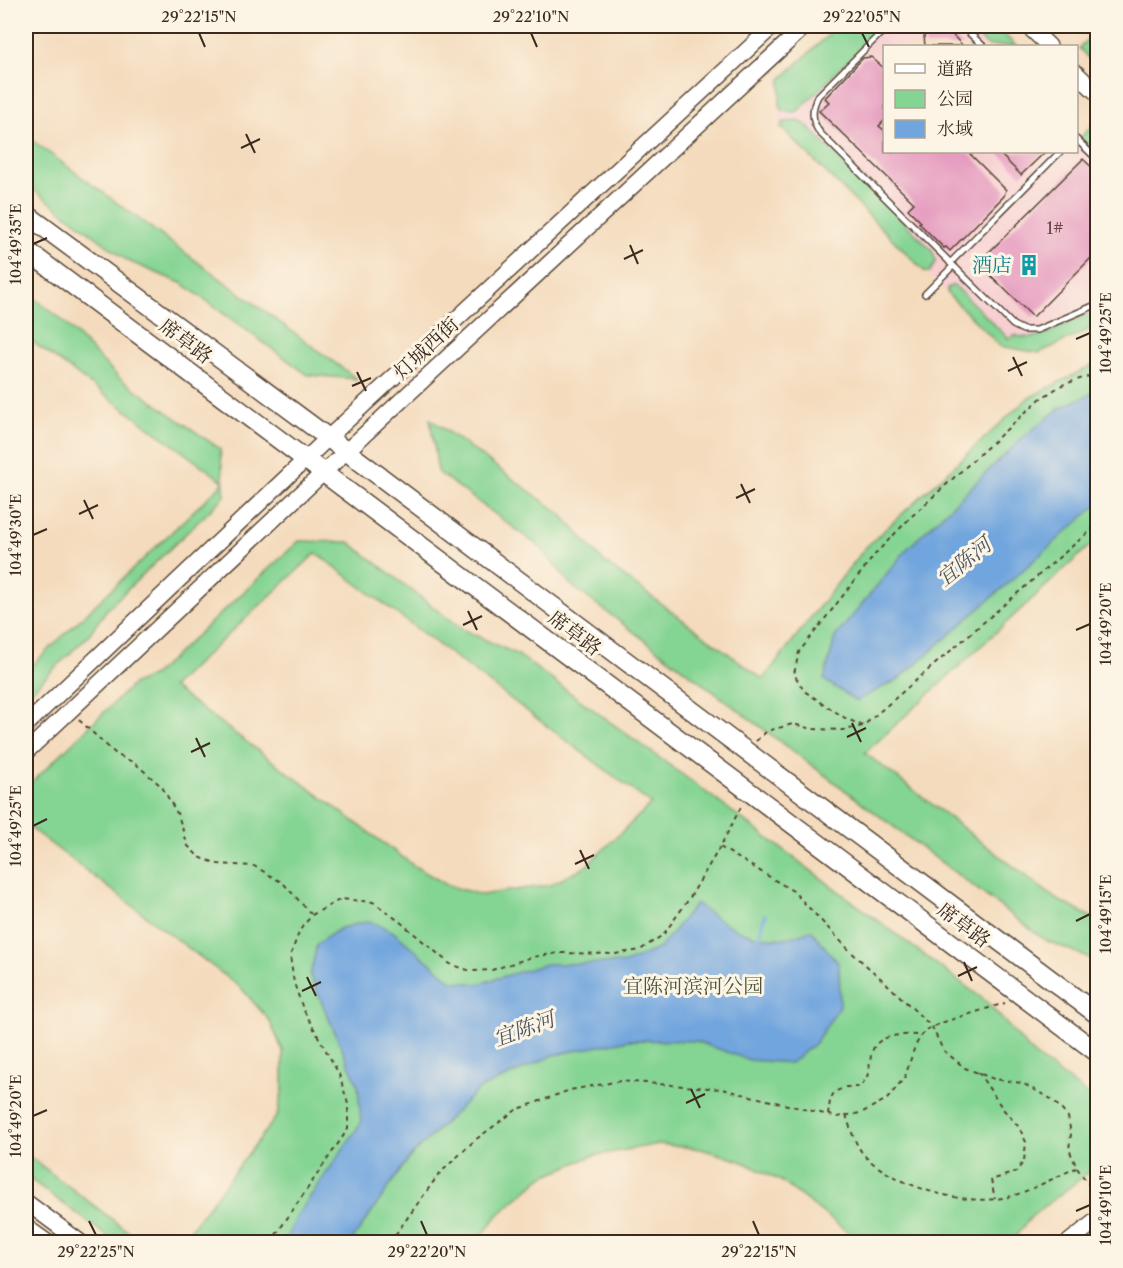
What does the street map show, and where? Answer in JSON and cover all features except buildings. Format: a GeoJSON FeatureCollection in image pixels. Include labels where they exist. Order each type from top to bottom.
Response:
{"type":"FeatureCollection","features":[{"type":"Feature","properties":{"kind":"main road","name":"席草路"},"geometry":{"type":"LineString","coordinates":[[26,214],[1098,1015]]}},
{"type":"Feature","properties":{"kind":"main road","name":"席草路"},"geometry":{"type":"LineString","coordinates":[[26,249],[1098,1053]]}},
{"type":"Feature","properties":{"kind":"street","name":"灯城西街"},"geometry":{"type":"LineString","coordinates":[[26,725],[328,438],[773,26]]}},
{"type":"Feature","properties":{"kind":"street","name":"灯城西街"},"geometry":{"type":"LineString","coordinates":[[26,752],[346,451],[805,26]]}},
{"type":"Feature","properties":{"kind":"street"},"geometry":{"type":"LineString","coordinates":[[1028,26],[1048,45]]}},
{"type":"Feature","properties":{"kind":"street"},"geometry":{"type":"LineString","coordinates":[[1078,74],[1098,94]]}},
{"type":"Feature","properties":{"kind":"street"},"geometry":{"type":"LineString","coordinates":[[26,1202],[80,1242]]}},
{"type":"Feature","properties":{"kind":"street"},"geometry":{"type":"LineString","coordinates":[[1069,1242],[1098,1219]]}},
{"type":"Feature","properties":{"kind":"street"},"geometry":{"type":"LineString","coordinates":[[26,1227],[47,1242]]}},
{"type":"Feature","properties":{"kind":"lane"},"geometry":{"type":"LineString","coordinates":[[888,26],[818,96],[814,104],[813,119],[819,133],[1010,322],[1023,330],[1042,329],[1098,304]]}},
{"type":"Feature","properties":{"kind":"lane"},"geometry":{"type":"LineString","coordinates":[[962,26],[982,45]]}},
{"type":"Feature","properties":{"kind":"lane"},"geometry":{"type":"LineString","coordinates":[[1078,140],[1098,160]]}},
{"type":"Feature","properties":{"kind":"lane"},"geometry":{"type":"LineString","coordinates":[[925,294],[951,264],[1059,153]]}},
{"type":"Feature","properties":{"kind":"path"},"geometry":{"type":"LineString","coordinates":[[863,726],[845,718],[804,692],[794,674],[800,652],[877,552],[912,516],[1040,399],[1062,385],[1098,373]]}},
{"type":"Feature","properties":{"kind":"path"},"geometry":{"type":"LineString","coordinates":[[745,751],[767,731],[793,724],[812,729],[843,730],[863,726],[1098,524]]}},
{"type":"Feature","properties":{"kind":"path"},"geometry":{"type":"LineString","coordinates":[[69,711],[117,755],[135,763],[162,787],[178,815],[188,846],[199,857],[218,864],[254,866],[283,883],[312,915]]}},
{"type":"Feature","properties":{"kind":"path"},"geometry":{"type":"LineString","coordinates":[[271,1242],[348,1129],[348,1104],[339,1074],[303,1009],[294,983],[290,956],[300,930],[312,915],[342,898],[373,902],[450,964],[471,971],[492,970],[532,957],[559,953],[615,954],[640,950],[663,935],[689,899],[720,847],[748,791]]}},
{"type":"Feature","properties":{"kind":"path"},"geometry":{"type":"LineString","coordinates":[[720,847],[793,891],[850,951],[932,1027],[944,1050],[965,1068],[994,1079],[1022,1083],[1053,1100],[1068,1117],[1071,1134],[1070,1149],[1077,1168],[1098,1197]]}},
{"type":"Feature","properties":{"kind":"path"},"geometry":{"type":"LineString","coordinates":[[390,1242],[439,1174],[475,1140],[516,1110],[570,1090],[620,1081],[722,1089],[837,1117],[861,1113],[887,1100],[905,1077],[915,1046],[925,1030],[1023,997]]}},
{"type":"Feature","properties":{"kind":"path"},"geometry":{"type":"LineString","coordinates":[[828,1115],[834,1092],[846,1087],[860,1087],[870,1074],[873,1049],[879,1041],[895,1035],[922,1035]]}},
{"type":"Feature","properties":{"kind":"path"},"geometry":{"type":"LineString","coordinates":[[978,1072],[1003,1109],[1019,1127],[1026,1142],[1024,1161],[1016,1173],[991,1180],[995,1199]]}},
{"type":"Feature","properties":{"kind":"path"},"geometry":{"type":"LineString","coordinates":[[846,1115],[853,1137],[867,1159],[902,1181],[940,1193],[982,1201],[995,1199],[1010,1196],[1077,1168]]}},
{"type":"Feature","properties":{"kind":"shaded area"},"geometry":{"type":"Polygon","coordinates":[[[867,26],[967,26],[987,45],[883,45],[883,153],[1078,153],[1078,135],[1097,155],[1097,326],[1039,353],[1000,346],[779,126],[780,106],[867,26]]]}},
{"type":"Feature","properties":{"kind":"green space"},"geometry":{"type":"Polygon","coordinates":[[[838,26],[883,26],[799,110],[783,111],[780,105],[781,79],[838,26]]]}},
{"type":"Feature","properties":{"kind":"green space"},"geometry":{"type":"Polygon","coordinates":[[[967,26],[995,26],[1015,45],[987,45],[967,26]]]}},
{"type":"Feature","properties":{"kind":"green space"},"geometry":{"type":"Polygon","coordinates":[[[1092,35],[1097,40],[1097,67],[1079,48],[1092,35]]]}},
{"type":"Feature","properties":{"kind":"green space"},"geometry":{"type":"Polygon","coordinates":[[[799,121],[805,124],[932,250],[936,261],[930,272],[925,272],[781,127],[783,122],[799,121]]]}},
{"type":"Feature","properties":{"kind":"green space"},"geometry":{"type":"Polygon","coordinates":[[[1094,124],[1097,127],[1097,155],[1080,138],[1094,124]]]}},
{"type":"Feature","properties":{"kind":"green space"},"geometry":{"type":"Polygon","coordinates":[[[26,136],[357,379],[308,375],[183,284],[128,261],[26,184],[26,136]]]}},
{"type":"Feature","properties":{"kind":"green space"},"geometry":{"type":"Polygon","coordinates":[[[954,285],[1009,339],[1014,335],[1036,337],[1046,334],[1096,312],[1097,326],[1039,353],[1000,346],[947,293],[947,288],[954,285]]]}},
{"type":"Feature","properties":{"kind":"green space"},"geometry":{"type":"Polygon","coordinates":[[[26,292],[60,318],[118,377],[220,449],[223,482],[26,337],[26,292]]]}},
{"type":"Feature","properties":{"kind":"green space"},"geometry":{"type":"Polygon","coordinates":[[[1097,363],[1097,539],[865,753],[1056,899],[1097,920],[1097,961],[1045,940],[571,585],[541,548],[438,472],[430,419],[561,514],[603,561],[763,679],[865,548],[1028,398],[1097,363]]]}},
{"type":"Feature","properties":{"kind":"green space"},"geometry":{"type":"Polygon","coordinates":[[[224,482],[225,496],[108,608],[87,637],[26,696],[26,671],[224,482]]]}},
{"type":"Feature","properties":{"kind":"green space","name":"宜陈河滨河公园"},"geometry":{"type":"Polygon","coordinates":[[[299,541],[349,542],[462,629],[518,655],[987,1002],[1033,1054],[1097,1102],[1097,1166],[1031,1217],[1011,1242],[861,1242],[781,1181],[741,1161],[701,1149],[659,1144],[592,1156],[542,1177],[499,1214],[477,1242],[181,1242],[277,1116],[283,1088],[283,1051],[269,1020],[241,988],[26,825],[26,788],[132,685],[155,674],[299,541]],[[316,553],[172,687],[416,867],[447,885],[481,895],[550,885],[585,867],[651,804],[316,553]]]}},
{"type":"Feature","properties":{"kind":"green space"},"geometry":{"type":"Polygon","coordinates":[[[26,1154],[142,1242],[115,1242],[26,1176],[26,1154]]]}},
{"type":"Feature","properties":{"kind":"water"},"geometry":{"type":"Polygon","coordinates":[[[1097,391],[1097,505],[899,679],[856,701],[824,680],[835,637],[907,549],[1023,437],[1060,408],[1097,391]]]}},
{"type":"Feature","properties":{"kind":"water"},"geometry":{"type":"Polygon","coordinates":[[[696,903],[726,924],[759,937],[783,938],[811,930],[839,964],[840,1006],[815,1043],[791,1063],[749,1060],[696,1041],[629,1040],[554,1055],[478,1090],[409,1158],[351,1242],[285,1242],[297,1216],[361,1123],[358,1085],[310,976],[317,944],[341,928],[369,921],[392,931],[452,981],[478,984],[546,964],[625,963],[660,948],[696,903]]]}},
{"type":"Feature","properties":{"kind":"waterway","name":"宜陈河"},"geometry":{"type":"LineString","coordinates":[[758,942],[765,915]]}},
{"type":"Feature","properties":{"kind":"place","name":"酒店"},"geometry":{"type":"Point","coordinates":[1029,265]}}]}
